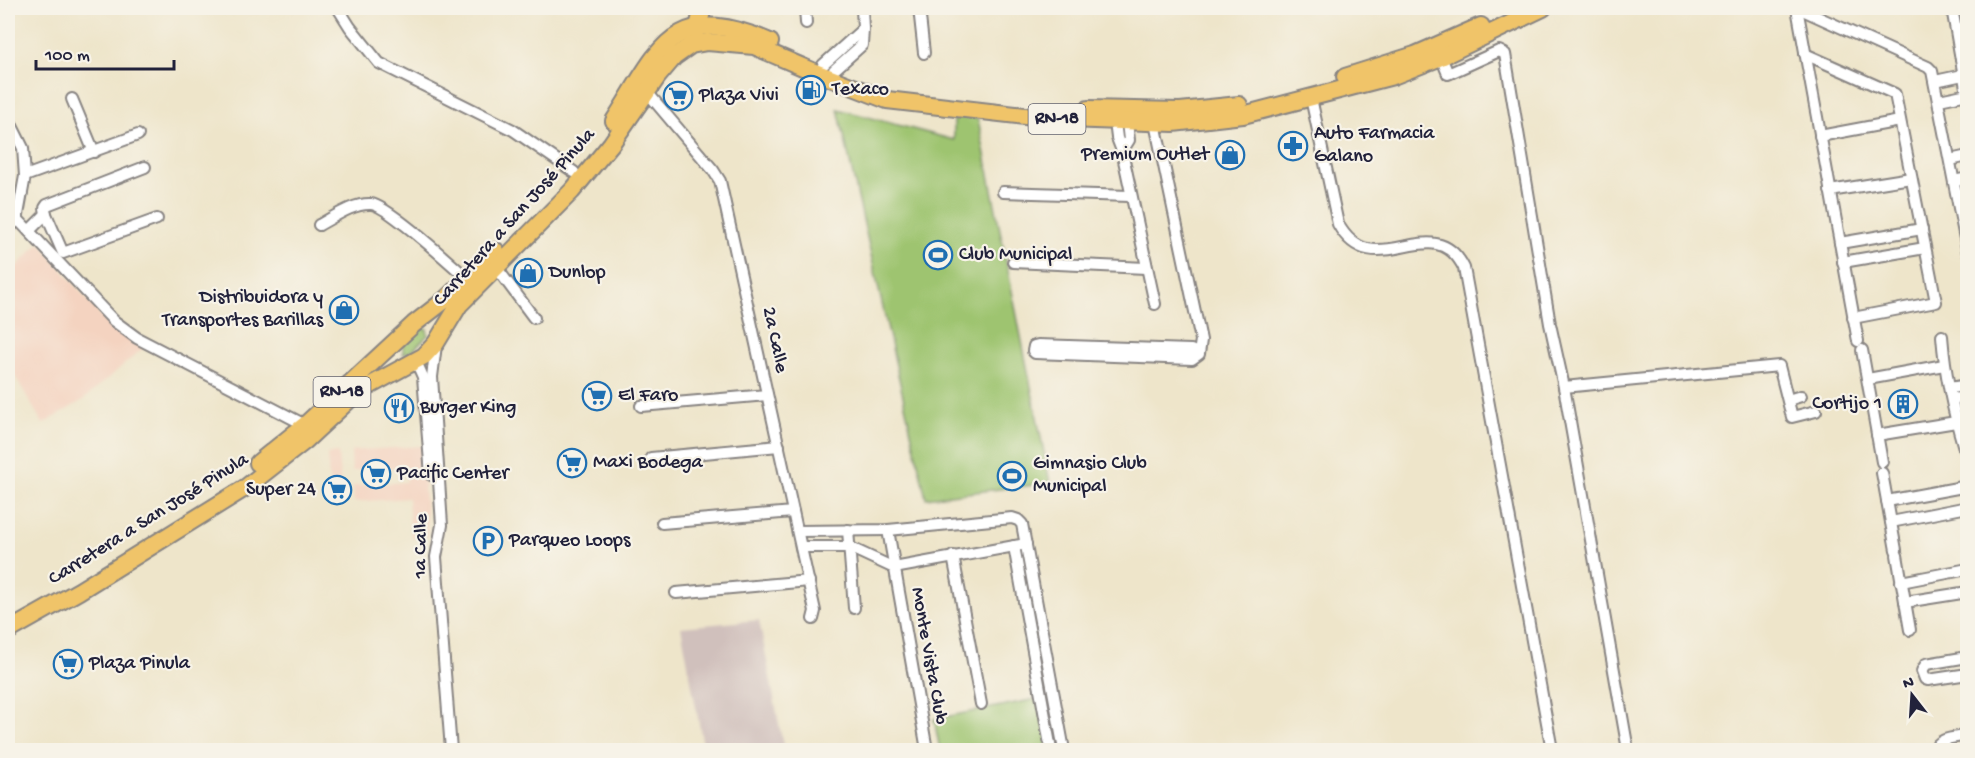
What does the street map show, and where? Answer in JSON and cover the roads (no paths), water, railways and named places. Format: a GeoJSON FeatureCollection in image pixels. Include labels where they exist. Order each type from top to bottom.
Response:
{"type":"FeatureCollection","features":[{"type":"Feature","properties":{"kind":"main road"},"geometry":{"type":"LineString","coordinates":[[658,76],[660,64],[667,54],[692,36],[698,27],[703,8]]}},
{"type":"Feature","properties":{"kind":"main road","name":"Carretera a San José Pinula"},"geometry":{"type":"LineString","coordinates":[[8,631],[80,591],[253,481],[304,441],[350,399],[424,356],[436,343],[459,305],[572,191],[611,144],[640,96],[651,61],[677,34],[698,27],[735,29],[887,90],[1046,109],[1180,111],[1246,104],[1336,80],[1415,55],[1520,8]]}},
{"type":"Feature","properties":{"kind":"main road","name":"Carretera a San José Pinula"},"geometry":{"type":"LineString","coordinates":[[8,622],[85,579],[230,487],[305,425],[417,322],[468,279],[574,172],[609,128],[679,52],[690,45],[707,42],[753,46],[887,100],[1122,128],[1243,116],[1393,76],[1441,57],[1544,8]]}},
{"type":"Feature","properties":{"kind":"main road"},"geometry":{"type":"LineString","coordinates":[[417,322],[424,322],[431,327],[436,343]]}},
{"type":"Feature","properties":{"kind":"main road"},"geometry":{"type":"LineString","coordinates":[[394,343],[397,358],[413,363]]}},
{"type":"Feature","properties":{"kind":"main road"},"geometry":{"type":"LineString","coordinates":[[253,481],[255,474],[304,432],[305,425]]}},
{"type":"Feature","properties":{"kind":"street"},"geometry":{"type":"LineString","coordinates":[[338,8],[350,27],[380,63],[513,130],[574,172]]}},
{"type":"Feature","properties":{"kind":"street"},"geometry":{"type":"LineString","coordinates":[[805,8],[806,23]]}},
{"type":"Feature","properties":{"kind":"street"},"geometry":{"type":"LineString","coordinates":[[828,67],[862,45],[862,8]]}},
{"type":"Feature","properties":{"kind":"street"},"geometry":{"type":"LineString","coordinates":[[919,8],[924,54]]}},
{"type":"Feature","properties":{"kind":"street"},"geometry":{"type":"LineString","coordinates":[[1798,8],[1853,318],[1868,379],[1910,630]]}},
{"type":"Feature","properties":{"kind":"street"},"geometry":{"type":"LineString","coordinates":[[1798,8],[1928,67],[1932,71],[1968,254]]}},
{"type":"Feature","properties":{"kind":"street"},"geometry":{"type":"LineString","coordinates":[[1939,100],[1967,94],[1952,8]]}},
{"type":"Feature","properties":{"kind":"street"},"geometry":{"type":"LineString","coordinates":[[1441,57],[1448,74],[1499,51],[1505,54],[1550,324],[1564,387],[1628,750]]}},
{"type":"Feature","properties":{"kind":"street"},"geometry":{"type":"LineString","coordinates":[[1805,54],[1895,94],[1936,302],[1853,318]]}},
{"type":"Feature","properties":{"kind":"street"},"geometry":{"type":"LineString","coordinates":[[1935,81],[1963,75]]}},
{"type":"Feature","properties":{"kind":"street","name":"2a Calle"},"geometry":{"type":"LineString","coordinates":[[640,96],[713,170],[720,181],[762,395],[788,512],[798,531],[809,581],[815,611],[813,619]]}},
{"type":"Feature","properties":{"kind":"street"},"geometry":{"type":"LineString","coordinates":[[1311,98],[1338,224],[1348,239],[1360,248],[1375,251],[1420,243],[1435,244],[1448,248],[1460,259],[1464,268],[1552,750]]}},
{"type":"Feature","properties":{"kind":"street"},"geometry":{"type":"LineString","coordinates":[[72,99],[94,152]]}},
{"type":"Feature","properties":{"kind":"street"},"geometry":{"type":"LineString","coordinates":[[8,118],[23,148],[25,176],[17,220],[8,229]]}},
{"type":"Feature","properties":{"kind":"street"},"geometry":{"type":"LineString","coordinates":[[1820,136],[1900,121]]}},
{"type":"Feature","properties":{"kind":"street"},"geometry":{"type":"LineString","coordinates":[[1088,351],[1191,350],[1199,354],[1201,340],[1155,123]]}},
{"type":"Feature","properties":{"kind":"street"},"geometry":{"type":"LineString","coordinates":[[1122,128],[1122,151],[1130,196],[1155,304]]}},
{"type":"Feature","properties":{"kind":"street"},"geometry":{"type":"LineString","coordinates":[[25,176],[138,135]]}},
{"type":"Feature","properties":{"kind":"street"},"geometry":{"type":"LineString","coordinates":[[1950,159],[1968,156]]}},
{"type":"Feature","properties":{"kind":"street"},"geometry":{"type":"LineString","coordinates":[[145,167],[47,205],[45,208],[63,253],[158,219]]}},
{"type":"Feature","properties":{"kind":"street"},"geometry":{"type":"LineString","coordinates":[[1830,191],[1911,178]]}},
{"type":"Feature","properties":{"kind":"street"},"geometry":{"type":"LineString","coordinates":[[1954,181],[1968,178]]}},
{"type":"Feature","properties":{"kind":"street"},"geometry":{"type":"LineString","coordinates":[[1003,192],[1130,196]]}},
{"type":"Feature","properties":{"kind":"street"},"geometry":{"type":"LineString","coordinates":[[319,225],[349,209],[365,204],[377,205],[417,235],[468,279]]}},
{"type":"Feature","properties":{"kind":"street"},"geometry":{"type":"LineString","coordinates":[[8,209],[114,321],[137,338],[305,425]]}},
{"type":"Feature","properties":{"kind":"street"},"geometry":{"type":"LineString","coordinates":[[33,234],[49,219]]}},
{"type":"Feature","properties":{"kind":"street"},"geometry":{"type":"LineString","coordinates":[[1840,243],[1922,229]]}},
{"type":"Feature","properties":{"kind":"street"},"geometry":{"type":"LineString","coordinates":[[1843,261],[1925,248]]}},
{"type":"Feature","properties":{"kind":"street"},"geometry":{"type":"LineString","coordinates":[[1013,262],[1146,268]]}},
{"type":"Feature","properties":{"kind":"street"},"geometry":{"type":"LineString","coordinates":[[496,267],[534,318]]}},
{"type":"Feature","properties":{"kind":"street"},"geometry":{"type":"LineString","coordinates":[[1942,336],[1944,365],[1964,448]]}},
{"type":"Feature","properties":{"kind":"street","name":"1a Calle"},"geometry":{"type":"LineString","coordinates":[[436,343],[432,376],[442,525],[436,557],[451,750]]}},
{"type":"Feature","properties":{"kind":"street"},"geometry":{"type":"LineString","coordinates":[[413,363],[419,368],[423,377],[431,475]]}},
{"type":"Feature","properties":{"kind":"street"},"geometry":{"type":"LineString","coordinates":[[1868,379],[1944,365]]}},
{"type":"Feature","properties":{"kind":"street"},"geometry":{"type":"LineString","coordinates":[[1564,387],[1779,366],[1792,417],[1816,411]]}},
{"type":"Feature","properties":{"kind":"street"},"geometry":{"type":"LineString","coordinates":[[1951,394],[1968,385]]}},
{"type":"Feature","properties":{"kind":"street"},"geometry":{"type":"LineString","coordinates":[[1951,394],[1968,397]]}},
{"type":"Feature","properties":{"kind":"street"},"geometry":{"type":"LineString","coordinates":[[641,406],[762,395]]}},
{"type":"Feature","properties":{"kind":"street"},"geometry":{"type":"LineString","coordinates":[[1788,400],[1801,396]]}},
{"type":"Feature","properties":{"kind":"street"},"geometry":{"type":"LineString","coordinates":[[1877,435],[1956,422]]}},
{"type":"Feature","properties":{"kind":"street"},"geometry":{"type":"LineString","coordinates":[[651,458],[774,447]]}},
{"type":"Feature","properties":{"kind":"street"},"geometry":{"type":"LineString","coordinates":[[1887,501],[1968,486]]}},
{"type":"Feature","properties":{"kind":"street"},"geometry":{"type":"LineString","coordinates":[[1891,522],[1968,507]]}},
{"type":"Feature","properties":{"kind":"street"},"geometry":{"type":"LineString","coordinates":[[662,523],[788,512]]}},
{"type":"Feature","properties":{"kind":"street"},"geometry":{"type":"LineString","coordinates":[[798,531],[888,530],[1014,518],[1022,524],[1064,750]]}},
{"type":"Feature","properties":{"kind":"street"},"geometry":{"type":"LineString","coordinates":[[848,530],[854,608]]}},
{"type":"Feature","properties":{"kind":"street","name":"Monte Vista Club"},"geometry":{"type":"LineString","coordinates":[[888,530],[927,750]]}},
{"type":"Feature","properties":{"kind":"street","name":"Monte Vista Club"},"geometry":{"type":"LineString","coordinates":[[801,546],[849,547],[894,568],[1026,544]]}},
{"type":"Feature","properties":{"kind":"street"},"geometry":{"type":"LineString","coordinates":[[1014,546],[1051,750]]}},
{"type":"Feature","properties":{"kind":"street"},"geometry":{"type":"LineString","coordinates":[[953,556],[981,704]]}},
{"type":"Feature","properties":{"kind":"street"},"geometry":{"type":"LineString","coordinates":[[1902,582],[1968,569]]}},
{"type":"Feature","properties":{"kind":"street"},"geometry":{"type":"LineString","coordinates":[[676,593],[809,581]]}},
{"type":"Feature","properties":{"kind":"street"},"geometry":{"type":"LineString","coordinates":[[1905,602],[1968,592]]}},
{"type":"Feature","properties":{"kind":"street"},"geometry":{"type":"LineString","coordinates":[[1968,657],[1926,664],[1922,671],[1925,679],[1928,680],[1968,674]]}},
{"type":"Feature","properties":{"kind":"street"},"geometry":{"type":"LineString","coordinates":[[1042,699],[1054,697]]}},
{"type":"Feature","properties":{"kind":"street"},"geometry":{"type":"LineString","coordinates":[[1935,750],[1940,741],[1968,735]]}},
{"type":"Feature","properties":{"kind":"place","name":"Texaco"},"geometry":{"type":"Point","coordinates":[811,90]}},
{"type":"Feature","properties":{"kind":"place","name":"Plaza Vivi"},"geometry":{"type":"Point","coordinates":[678,96]}},
{"type":"Feature","properties":{"kind":"place","name":"Auto Farmacia Galano"},"geometry":{"type":"Point","coordinates":[1293,146]}},
{"type":"Feature","properties":{"kind":"place","name":"Premium Outlet"},"geometry":{"type":"Point","coordinates":[1230,155]}},
{"type":"Feature","properties":{"kind":"place","name":"Club Municipal"},"geometry":{"type":"Point","coordinates":[938,255]}},
{"type":"Feature","properties":{"kind":"place","name":"Dunlop"},"geometry":{"type":"Point","coordinates":[528,273]}},
{"type":"Feature","properties":{"kind":"place","name":"Distribuidora y Transportes Barillas"},"geometry":{"type":"Point","coordinates":[344,310]}},
{"type":"Feature","properties":{"kind":"place","name":"El Faro"},"geometry":{"type":"Point","coordinates":[597,396]}},
{"type":"Feature","properties":{"kind":"place","name":"Cortijo 1"},"geometry":{"type":"Point","coordinates":[1903,404]}},
{"type":"Feature","properties":{"kind":"place","name":"Burger King"},"geometry":{"type":"Point","coordinates":[399,408]}},
{"type":"Feature","properties":{"kind":"place","name":"Maxi Bodega"},"geometry":{"type":"Point","coordinates":[572,463]}},
{"type":"Feature","properties":{"kind":"place","name":"Pacific Center"},"geometry":{"type":"Point","coordinates":[376,474]}},
{"type":"Feature","properties":{"kind":"place","name":"Gimnasio Club Municipal"},"geometry":{"type":"Point","coordinates":[1012,476]}},
{"type":"Feature","properties":{"kind":"place","name":"Super 24"},"geometry":{"type":"Point","coordinates":[337,490]}},
{"type":"Feature","properties":{"kind":"place","name":"Parqueo Loops"},"geometry":{"type":"Point","coordinates":[488,541]}},
{"type":"Feature","properties":{"kind":"place","name":"Plaza Pinula"},"geometry":{"type":"Point","coordinates":[68,664]}}]}
